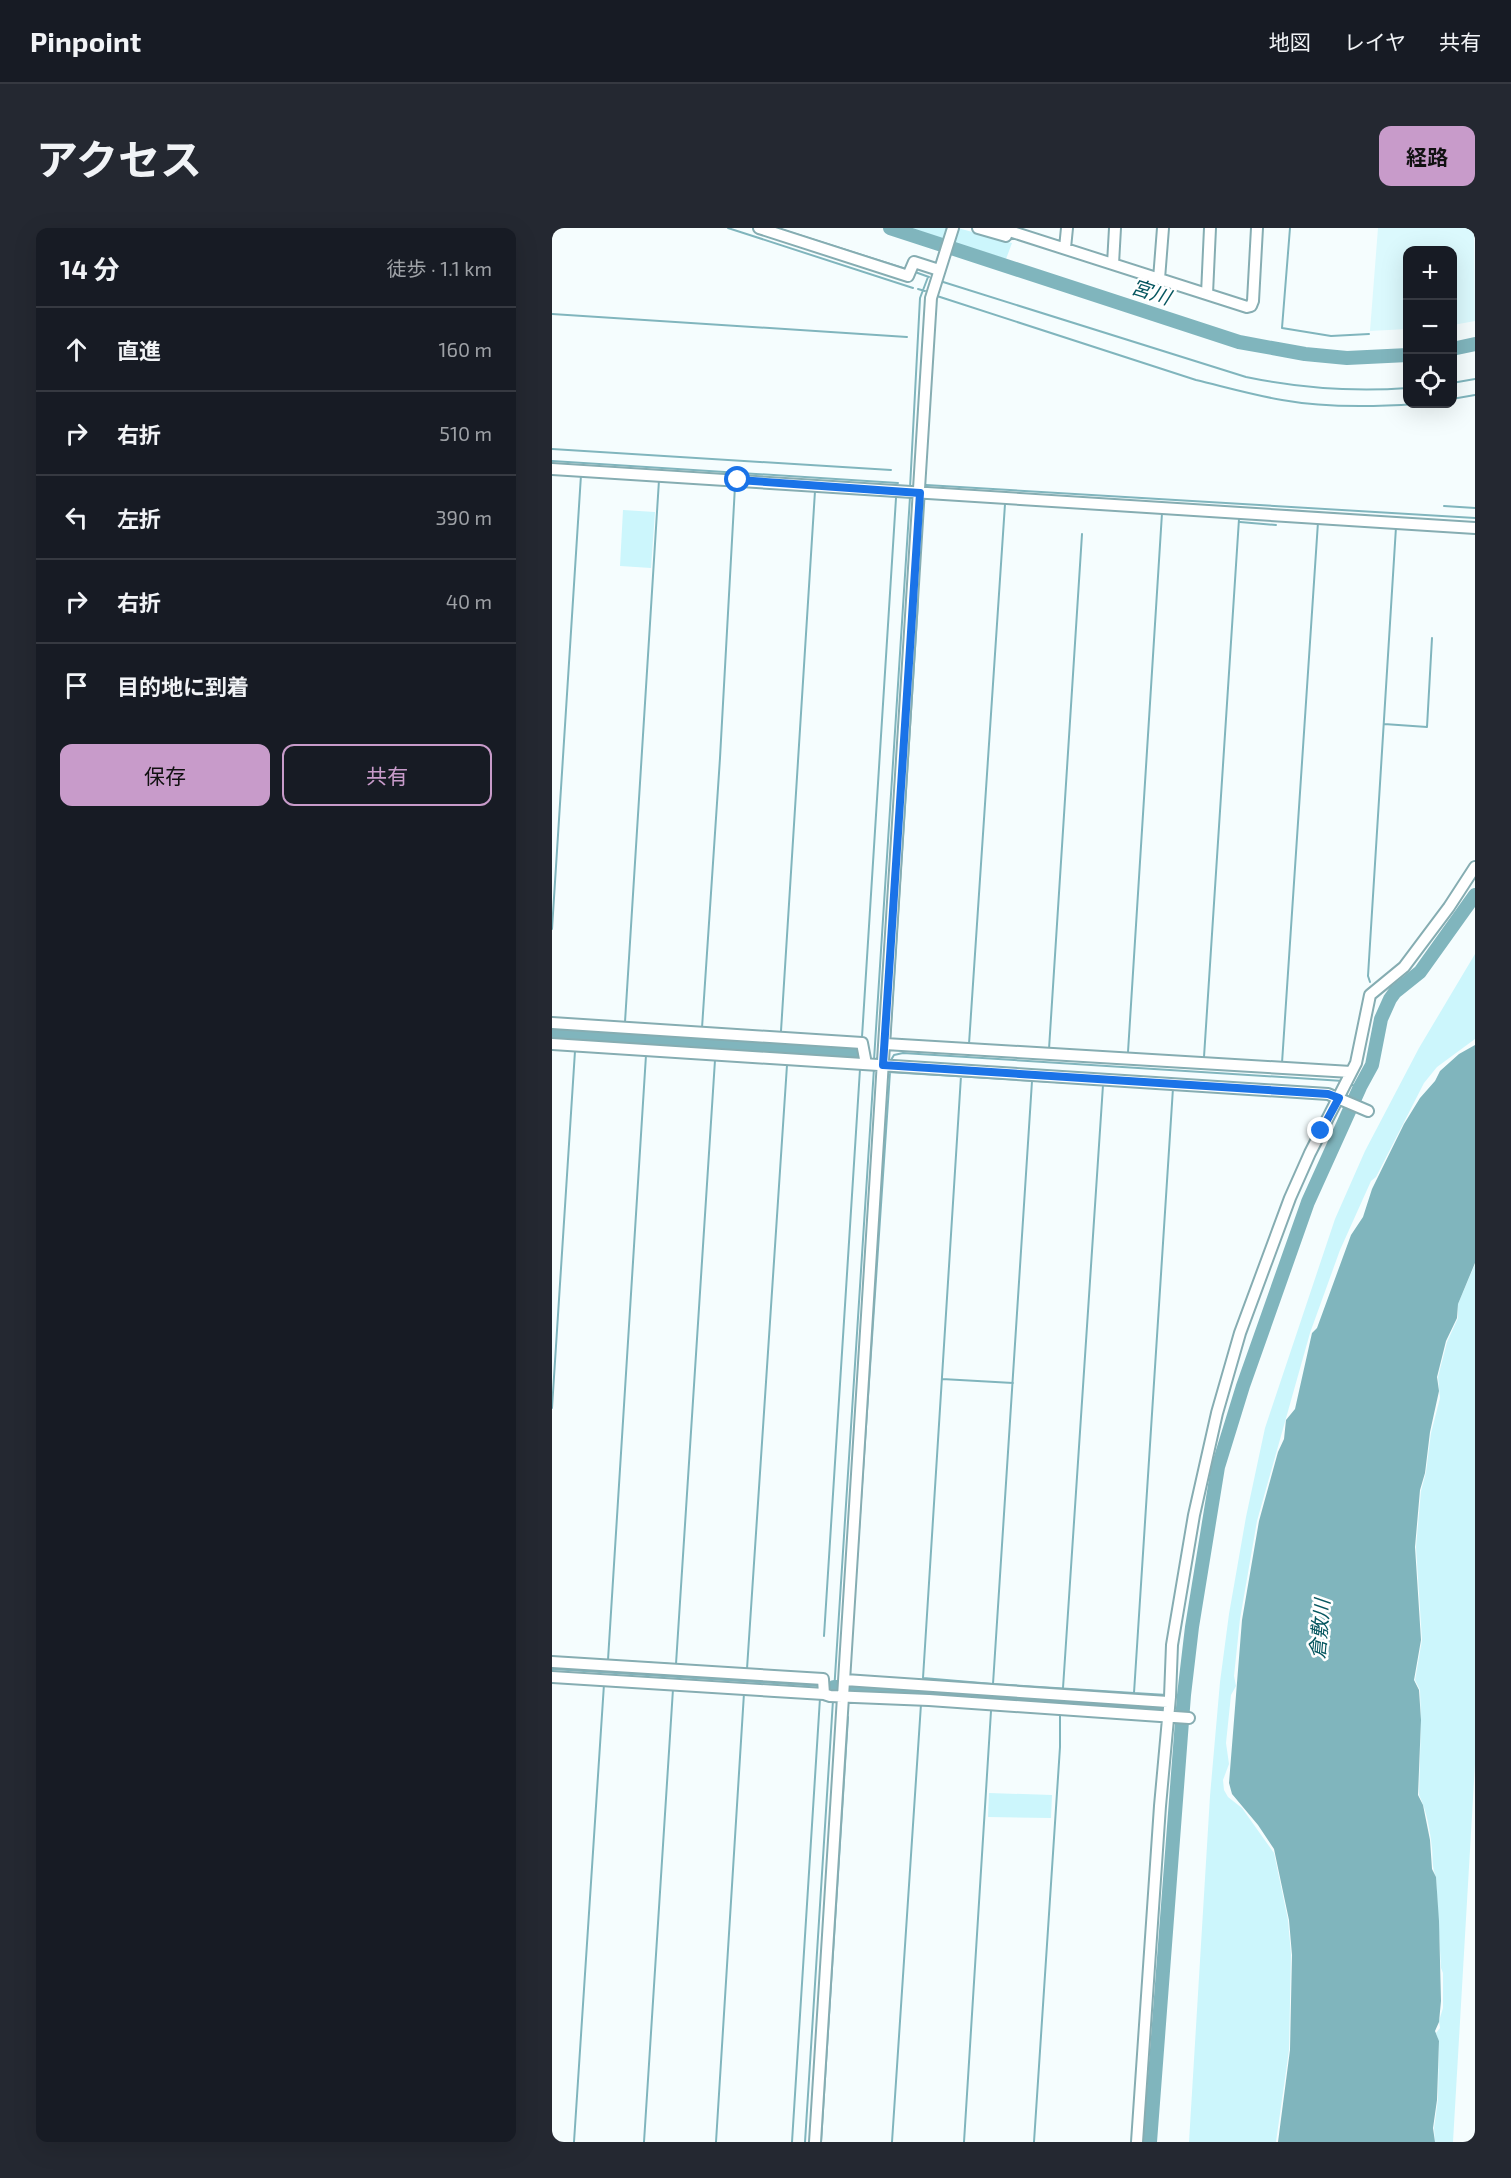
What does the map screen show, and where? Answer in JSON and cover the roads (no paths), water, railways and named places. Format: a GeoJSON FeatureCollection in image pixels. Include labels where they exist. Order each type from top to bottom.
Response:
{"type":"FeatureCollection","features":[{"type":"Feature","properties":{"kind":"street"},"geometry":{"type":"LineString","coordinates":[[759,228],[908,276],[914,262],[937,274]]}},
{"type":"Feature","properties":{"kind":"street"},"geometry":{"type":"LineString","coordinates":[[815,2142],[834,1696],[845,1680],[874,1065],[885,1044],[913,493],[931,298],[953,228]]}},
{"type":"Feature","properties":{"kind":"street"},"geometry":{"type":"LineString","coordinates":[[978,228],[1016,238],[1019,231]]}},
{"type":"Feature","properties":{"kind":"street"},"geometry":{"type":"LineString","coordinates":[[1000,228],[1019,231],[1247,307],[1251,306],[1257,228]]}},
{"type":"Feature","properties":{"kind":"street"},"geometry":{"type":"LineString","coordinates":[[1065,248],[1067,228]]}},
{"type":"Feature","properties":{"kind":"street"},"geometry":{"type":"LineString","coordinates":[[1113,264],[1115,228]]}},
{"type":"Feature","properties":{"kind":"street"},"geometry":{"type":"LineString","coordinates":[[1160,279],[1162,228]]}},
{"type":"Feature","properties":{"kind":"street"},"geometry":{"type":"LineString","coordinates":[[1207,294],[1210,228]]}},
{"type":"Feature","properties":{"kind":"street"},"geometry":{"type":"LineString","coordinates":[[552,469],[1475,528]]}},
{"type":"Feature","properties":{"kind":"street"},"geometry":{"type":"LineString","coordinates":[[1137,2142],[1172,1717],[1170,1697],[1175,1620],[1194,1515],[1224,1390],[1240,1333],[1290,1198],[1356,1062],[1370,995],[1404,966],[1449,907],[1475,867]]}},
{"type":"Feature","properties":{"kind":"street"},"geometry":{"type":"LineString","coordinates":[[552,1023],[862,1043],[874,1065]]}},
{"type":"Feature","properties":{"kind":"street"},"geometry":{"type":"LineString","coordinates":[[552,1044],[1328,1094],[1364,1110]]}},
{"type":"Feature","properties":{"kind":"street"},"geometry":{"type":"LineString","coordinates":[[885,1044],[1348,1079]]}},
{"type":"Feature","properties":{"kind":"street"},"geometry":{"type":"LineString","coordinates":[[552,1662],[823,1679],[834,1696]]}},
{"type":"Feature","properties":{"kind":"street"},"geometry":{"type":"LineString","coordinates":[[552,1677],[1189,1718]]}},
{"type":"Feature","properties":{"kind":"street"},"geometry":{"type":"LineString","coordinates":[[845,1680],[1170,1697]]}},
{"type":"Feature","properties":{"kind":"water","name":"倉敷川"},"geometry":{"type":"Polygon","coordinates":[[[1475,1045],[1475,1263],[1458,1304],[1457,1318],[1446,1341],[1437,1377],[1439,1391],[1420,1490],[1415,1547],[1421,1640],[1414,1680],[1419,1690],[1421,1720],[1418,1795],[1423,1805],[1430,1840],[1432,1869],[1436,1877],[1439,1921],[1441,2001],[1439,2022],[1435,2031],[1439,2041],[1437,2100],[1433,2128],[1435,2142],[1278,2142],[1290,2050],[1292,1955],[1289,1920],[1274,1849],[1258,1825],[1232,1794],[1229,1783],[1242,1620],[1259,1521],[1278,1452],[1284,1439],[1286,1420],[1295,1409],[1312,1333],[1317,1328],[1351,1235],[1363,1217],[1372,1189],[1404,1124],[1420,1098],[1435,1081],[1440,1071],[1459,1054],[1475,1045]]]}},
{"type":"Feature","properties":{"kind":"waterway"},"geometry":{"type":"LineString","coordinates":[[728,228],[913,288]]}},
{"type":"Feature","properties":{"kind":"waterway"},"geometry":{"type":"LineString","coordinates":[[777,228],[906,269]]}},
{"type":"Feature","properties":{"kind":"waterway","name":"宮川"},"geometry":{"type":"LineString","coordinates":[[890,228],[1239,342],[1305,354],[1347,358],[1403,355]]}},
{"type":"Feature","properties":{"kind":"waterway"},"geometry":{"type":"LineString","coordinates":[[1290,228],[1282,328],[1331,336],[1369,334]]}},
{"type":"Feature","properties":{"kind":"waterway"},"geometry":{"type":"LineString","coordinates":[[915,272],[929,277]]}},
{"type":"Feature","properties":{"kind":"waterway"},"geometry":{"type":"LineString","coordinates":[[910,488],[920,298],[928,277]]}},
{"type":"Feature","properties":{"kind":"waterway"},"geometry":{"type":"LineString","coordinates":[[940,281],[1246,377],[1326,388],[1367,390],[1403,388]]}},
{"type":"Feature","properties":{"kind":"waterway"},"geometry":{"type":"LineString","coordinates":[[918,289],[925,291]]}},
{"type":"Feature","properties":{"kind":"waterway"},"geometry":{"type":"LineString","coordinates":[[937,296],[1196,380],[1260,396],[1332,406],[1403,405]]}},
{"type":"Feature","properties":{"kind":"waterway"},"geometry":{"type":"LineString","coordinates":[[552,314],[907,337]]}},
{"type":"Feature","properties":{"kind":"waterway","name":"宮川"},"geometry":{"type":"LineString","coordinates":[[1457,348],[1475,344]]}},
{"type":"Feature","properties":{"kind":"waterway"},"geometry":{"type":"LineString","coordinates":[[1457,382],[1475,379]]}},
{"type":"Feature","properties":{"kind":"waterway"},"geometry":{"type":"LineString","coordinates":[[1457,398],[1475,395]]}},
{"type":"Feature","properties":{"kind":"waterway"},"geometry":{"type":"LineString","coordinates":[[552,449],[891,470]]}},
{"type":"Feature","properties":{"kind":"waterway"},"geometry":{"type":"LineString","coordinates":[[552,461],[898,483]]}},
{"type":"Feature","properties":{"kind":"waterway"},"geometry":{"type":"LineString","coordinates":[[552,929],[581,475]]}},
{"type":"Feature","properties":{"kind":"waterway"},"geometry":{"type":"LineString","coordinates":[[625,1022],[659,480]]}},
{"type":"Feature","properties":{"kind":"waterway"},"geometry":{"type":"LineString","coordinates":[[926,485],[1475,518]]}},
{"type":"Feature","properties":{"kind":"waterway"},"geometry":{"type":"LineString","coordinates":[[702,1028],[735,486]]}},
{"type":"Feature","properties":{"kind":"waterway"},"geometry":{"type":"LineString","coordinates":[[781,1031],[815,491]]}},
{"type":"Feature","properties":{"kind":"waterway"},"geometry":{"type":"LineString","coordinates":[[874,1060],[910,497]]}},
{"type":"Feature","properties":{"kind":"waterway"},"geometry":{"type":"LineString","coordinates":[[862,1037],[896,498]]}},
{"type":"Feature","properties":{"kind":"waterway"},"geometry":{"type":"LineString","coordinates":[[969,1044],[1005,504]]}},
{"type":"Feature","properties":{"kind":"waterway"},"geometry":{"type":"LineString","coordinates":[[1444,506],[1475,508]]}},
{"type":"Feature","properties":{"kind":"waterway"},"geometry":{"type":"LineString","coordinates":[[1128,1052],[1162,513]]}},
{"type":"Feature","properties":{"kind":"waterway"},"geometry":{"type":"LineString","coordinates":[[1204,1057],[1239,519]]}},
{"type":"Feature","properties":{"kind":"waterway"},"geometry":{"type":"LineString","coordinates":[[1240,522],[1276,525]]}},
{"type":"Feature","properties":{"kind":"waterway"},"geometry":{"type":"LineString","coordinates":[[1282,1063],[1318,522]]}},
{"type":"Feature","properties":{"kind":"waterway"},"geometry":{"type":"LineString","coordinates":[[1370,982],[1368,976],[1396,527]]}},
{"type":"Feature","properties":{"kind":"waterway"},"geometry":{"type":"LineString","coordinates":[[1049,1049],[1082,534]]}},
{"type":"Feature","properties":{"kind":"waterway"},"geometry":{"type":"LineString","coordinates":[[890,1039],[918,602]]}},
{"type":"Feature","properties":{"kind":"waterway"},"geometry":{"type":"LineString","coordinates":[[1384,724],[1427,727],[1432,638]]}},
{"type":"Feature","properties":{"kind":"waterway"},"geometry":{"type":"LineString","coordinates":[[1150,2142],[1184,1695],[1192,1627],[1218,1467],[1243,1386],[1308,1202],[1372,1065],[1381,1019],[1395,992],[1420,972],[1475,895]]}},
{"type":"Feature","properties":{"kind":"waterway"},"geometry":{"type":"LineString","coordinates":[[1382,1003],[1386,1007]]}},
{"type":"Feature","properties":{"kind":"waterway"},"geometry":{"type":"LineString","coordinates":[[552,1031],[860,1051]]}},
{"type":"Feature","properties":{"kind":"waterway"},"geometry":{"type":"LineString","coordinates":[[552,1049],[568,1050]]}},
{"type":"Feature","properties":{"kind":"waterway"},"geometry":{"type":"LineString","coordinates":[[552,1408],[575,1051]]}},
{"type":"Feature","properties":{"kind":"waterway"},"geometry":{"type":"LineString","coordinates":[[595,1052],[861,1069]]}},
{"type":"Feature","properties":{"kind":"waterway"},"geometry":{"type":"LineString","coordinates":[[891,1060],[894,1055],[903,1053],[1343,1081]]}},
{"type":"Feature","properties":{"kind":"waterway"},"geometry":{"type":"LineString","coordinates":[[608,1660],[646,1055]]}},
{"type":"Feature","properties":{"kind":"waterway"},"geometry":{"type":"LineString","coordinates":[[676,1664],[715,1060]]}},
{"type":"Feature","properties":{"kind":"waterway"},"geometry":{"type":"LineString","coordinates":[[747,1669],[787,1065]]}},
{"type":"Feature","properties":{"kind":"waterway"},"geometry":{"type":"LineString","coordinates":[[834,1692],[874,1068]]}},
{"type":"Feature","properties":{"kind":"waterway"},"geometry":{"type":"LineString","coordinates":[[824,1636],[860,1069]]}},
{"type":"Feature","properties":{"kind":"waterway"},"geometry":{"type":"LineString","coordinates":[[888,1072],[1071,1083]]}},
{"type":"Feature","properties":{"kind":"waterway"},"geometry":{"type":"LineString","coordinates":[[856,1574],[890,1072]]}},
{"type":"Feature","properties":{"kind":"waterway"},"geometry":{"type":"LineString","coordinates":[[961,1076],[923,1678],[993,1684]]}},
{"type":"Feature","properties":{"kind":"waterway"},"geometry":{"type":"LineString","coordinates":[[1032,1081],[993,1684],[1134,1693]]}},
{"type":"Feature","properties":{"kind":"waterway"},"geometry":{"type":"LineString","coordinates":[[1348,1084],[1360,1087]]}},
{"type":"Feature","properties":{"kind":"waterway"},"geometry":{"type":"LineString","coordinates":[[1063,1688],[1103,1085]]}},
{"type":"Feature","properties":{"kind":"waterway"},"geometry":{"type":"LineString","coordinates":[[1167,1695],[1134,1693],[1173,1088]]}},
{"type":"Feature","properties":{"kind":"waterway"},"geometry":{"type":"LineString","coordinates":[[942,1379],[1013,1383]]}},
{"type":"Feature","properties":{"kind":"waterway"},"geometry":{"type":"LineString","coordinates":[[552,1657],[598,1660]]}},
{"type":"Feature","properties":{"kind":"waterway"},"geometry":{"type":"LineString","coordinates":[[621,1661],[687,1665]]}},
{"type":"Feature","properties":{"kind":"waterway"},"geometry":{"type":"LineString","coordinates":[[552,1669],[820,1686]]}},
{"type":"Feature","properties":{"kind":"waterway"},"geometry":{"type":"LineString","coordinates":[[574,2142],[604,1684]]}},
{"type":"Feature","properties":{"kind":"waterway"},"geometry":{"type":"LineString","coordinates":[[848,1688],[1164,1708]]}},
{"type":"Feature","properties":{"kind":"waterway"},"geometry":{"type":"LineString","coordinates":[[644,2142],[673,1689]]}},
{"type":"Feature","properties":{"kind":"waterway"},"geometry":{"type":"LineString","coordinates":[[716,2142],[744,1693]]}},
{"type":"Feature","properties":{"kind":"waterway"},"geometry":{"type":"LineString","coordinates":[[1172,1695],[1184,1695]]}},
{"type":"Feature","properties":{"kind":"waterway"},"geometry":{"type":"LineString","coordinates":[[792,2142],[820,1698]]}},
{"type":"Feature","properties":{"kind":"waterway"},"geometry":{"type":"LineString","coordinates":[[805,2142],[833,1700]]}},
{"type":"Feature","properties":{"kind":"waterway"},"geometry":{"type":"LineString","coordinates":[[892,2142],[921,1704]]}},
{"type":"Feature","properties":{"kind":"waterway"},"geometry":{"type":"LineString","coordinates":[[964,2142],[991,1711]]}},
{"type":"Feature","properties":{"kind":"waterway"},"geometry":{"type":"LineString","coordinates":[[1034,2142],[1060,1747],[1060,1713]]}},
{"type":"Feature","properties":{"kind":"waterway"},"geometry":{"type":"LineString","coordinates":[[821,2142],[848,1717]]}}]}
